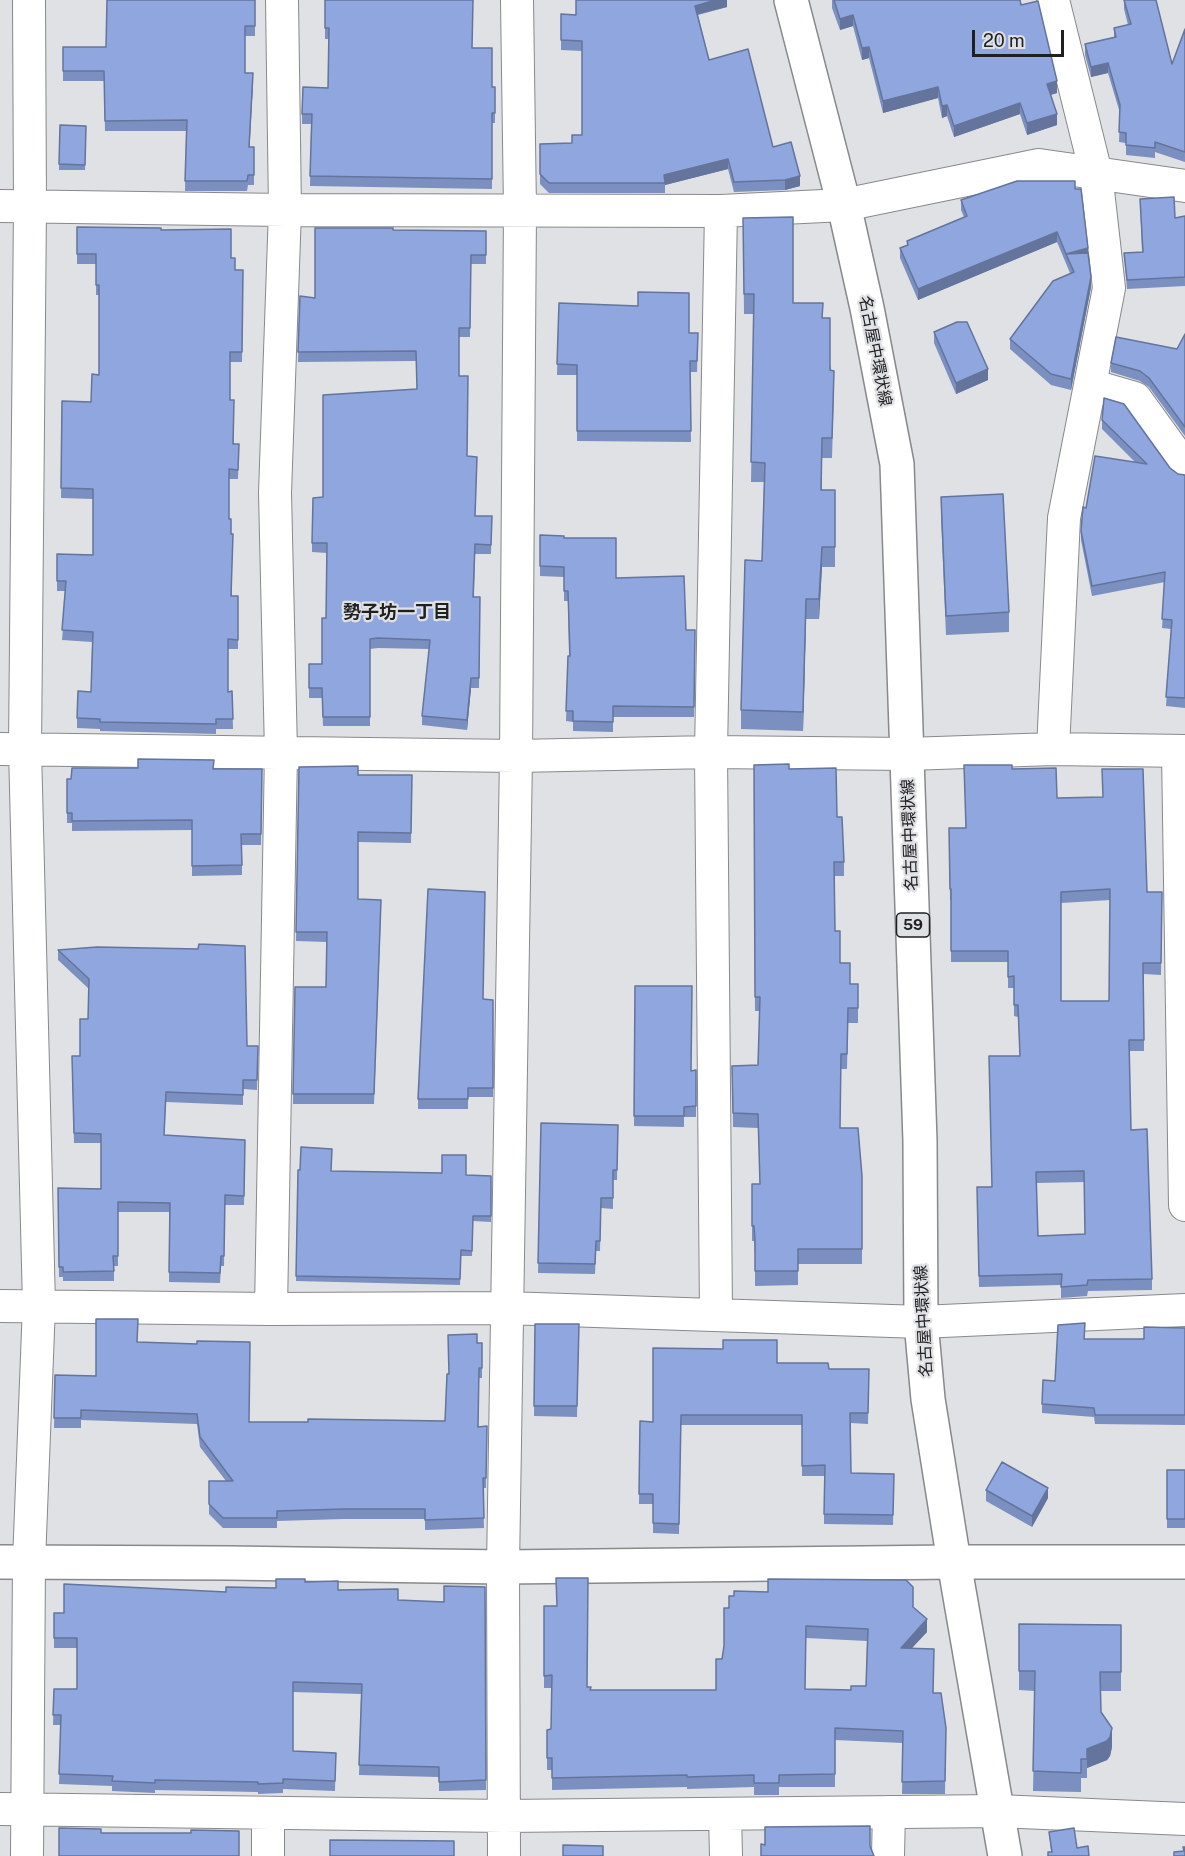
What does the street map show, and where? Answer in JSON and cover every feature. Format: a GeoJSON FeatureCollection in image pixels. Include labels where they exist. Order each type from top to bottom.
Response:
{"type":"FeatureCollection","features":[{"type":"Feature","properties":{"kind":"main road","name":"名古屋中環状線"},"geometry":{"type":"LineString","coordinates":[[791,0],[844,205],[867,308],[897,464],[920,1141],[921,1322],[928,1399],[1005,1856]]}},
{"type":"Feature","properties":{"kind":"main road"},"geometry":{"type":"LineString","coordinates":[[14,1562],[502,1567],[1185,1562]]}},
{"type":"Feature","properties":{"kind":"street"},"geometry":{"type":"LineString","coordinates":[[27,1856],[14,1809],[14,1562],[39,1305],[13,749],[15,206],[29,0]]}},
{"type":"Feature","properties":{"kind":"street"},"geometry":{"type":"LineString","coordinates":[[271,1310],[281,753],[275,493],[285,210],[282,0]]}},
{"type":"Feature","properties":{"kind":"street"},"geometry":{"type":"LineString","coordinates":[[504,1856],[502,1567],[516,756],[520,210],[517,0]]}},
{"type":"Feature","properties":{"kind":"street"},"geometry":{"type":"LineString","coordinates":[[1053,0],[1096,173],[1109,288],[1064,518],[1053,749]]}},
{"type":"Feature","properties":{"kind":"street"},"geometry":{"type":"LineString","coordinates":[[15,206],[285,210],[721,211],[844,205],[1039,165],[1185,186]]}},
{"type":"Feature","properties":{"kind":"street"},"geometry":{"type":"LineString","coordinates":[[716,1314],[711,752],[721,211]]}},
{"type":"Feature","properties":{"kind":"street"},"geometry":{"type":"LineString","coordinates":[[1090,385],[1135,398],[1185,467]]}},
{"type":"Feature","properties":{"kind":"street"},"geometry":{"type":"LineString","coordinates":[[13,749],[516,756],[711,752],[908,754],[1053,749],[1182,751],[1185,1205]]}},
{"type":"Feature","properties":{"kind":"street"},"geometry":{"type":"LineString","coordinates":[[0,1306],[271,1310],[506,1308],[921,1322],[1185,1310]]}},
{"type":"Feature","properties":{"kind":"street"},"geometry":{"type":"LineString","coordinates":[[14,1809],[504,1816],[997,1811],[1185,1819]]}},
{"type":"Feature","properties":{"kind":"street"},"geometry":{"type":"LineString","coordinates":[[888,1856],[889,1812]]}},
{"type":"Feature","properties":{"kind":"street"},"geometry":{"type":"LineString","coordinates":[[268,1813],[268,1856]]}},
{"type":"Feature","properties":{"kind":"street"},"geometry":{"type":"LineString","coordinates":[[725,1814],[726,1856]]}},
{"type":"Feature","properties":{"kind":"building"},"geometry":{"type":"Polygon","coordinates":[[[107,0],[255,0],[255,26],[245,26],[245,73],[253,73],[249,147],[254,147],[254,175],[248,175],[247,181],[185,181],[187,120],[105,121],[104,71],[63,71],[63,47],[106,47],[107,0]]]}},
{"type":"Feature","properties":{"kind":"building"},"geometry":{"type":"Polygon","coordinates":[[[325,0],[473,0],[472,48],[492,48],[495,113],[492,113],[492,179],[310,176],[312,114],[302,114],[303,87],[328,88],[329,28],[325,28],[325,0]]]}},
{"type":"Feature","properties":{"kind":"building"},"geometry":{"type":"Polygon","coordinates":[[[576,0],[716,0],[695,6],[709,60],[748,49],[773,147],[791,142],[800,176],[785,180],[734,182],[728,159],[664,175],[665,183],[549,183],[540,174],[540,144],[572,143],[572,135],[582,135],[582,41],[561,40],[561,14],[576,15],[576,0]]]}},
{"type":"Feature","properties":{"kind":"building"},"geometry":{"type":"Polygon","coordinates":[[[834,0],[1020,0],[1021,5],[1038,1],[1057,81],[1047,84],[1057,114],[1027,123],[1020,103],[954,126],[947,105],[942,106],[938,87],[883,101],[869,47],[862,48],[853,15],[840,19],[834,0]]]}},
{"type":"Feature","properties":{"kind":"building"},"geometry":{"type":"Polygon","coordinates":[[[1124,0],[1156,0],[1172,64],[1185,29],[1185,152],[1155,142],[1155,148],[1126,145],[1126,133],[1119,132],[1120,105],[1108,63],[1091,67],[1085,44],[1116,37],[1114,28],[1131,24],[1124,0]]]}},
{"type":"Feature","properties":{"kind":"building"},"geometry":{"type":"Polygon","coordinates":[[[60,125],[86,126],[85,165],[59,164],[60,125]]]}},
{"type":"Feature","properties":{"kind":"building"},"geometry":{"type":"Polygon","coordinates":[[[1017,181],[1075,181],[1075,189],[1081,189],[1088,248],[1066,254],[1057,232],[918,289],[900,248],[908,245],[907,241],[967,216],[961,200],[1017,181]]]}},
{"type":"Feature","properties":{"kind":"building"},"geometry":{"type":"Polygon","coordinates":[[[1174,197],[1175,218],[1185,216],[1185,277],[1127,280],[1124,253],[1143,252],[1140,199],[1174,197]]]}},
{"type":"Feature","properties":{"kind":"building"},"geometry":{"type":"Polygon","coordinates":[[[793,217],[793,303],[823,303],[822,318],[830,318],[830,370],[834,371],[832,438],[822,438],[821,490],[835,490],[835,547],[822,547],[819,599],[806,599],[803,712],[741,710],[745,560],[762,561],[765,463],[751,462],[754,294],[744,294],[743,218],[793,217]]]}},
{"type":"Feature","properties":{"kind":"building"},"geometry":{"type":"Polygon","coordinates":[[[77,227],[161,228],[161,230],[231,229],[231,258],[235,258],[235,270],[243,270],[242,352],[230,352],[230,400],[234,400],[233,444],[239,444],[238,470],[229,469],[229,519],[231,519],[231,534],[233,534],[231,596],[238,596],[238,640],[228,639],[228,692],[232,691],[233,719],[216,719],[216,724],[100,722],[100,719],[77,718],[78,691],[91,692],[93,632],[62,630],[66,581],[57,581],[57,554],[93,555],[93,489],[61,488],[62,401],[91,402],[92,374],[99,375],[99,285],[96,285],[96,254],[77,254],[77,227]]]}},
{"type":"Feature","properties":{"kind":"building"},"geometry":{"type":"Polygon","coordinates":[[[315,228],[486,231],[486,255],[471,255],[470,328],[459,328],[459,376],[468,376],[467,456],[477,457],[475,516],[492,516],[491,545],[475,544],[473,597],[480,597],[479,678],[471,678],[467,720],[422,716],[430,640],[370,639],[370,717],[323,717],[322,688],[309,688],[309,664],[322,664],[322,618],[326,618],[327,543],[312,543],[313,498],[323,497],[323,395],[417,389],[416,351],[298,352],[300,296],[315,298],[315,228]]]}},
{"type":"Feature","properties":{"kind":"building"},"geometry":{"type":"Polygon","coordinates":[[[1088,253],[1091,277],[1071,379],[1051,374],[1010,339],[1053,281],[1074,272],[1066,254],[1088,253]]]}},
{"type":"Feature","properties":{"kind":"building"},"geometry":{"type":"Polygon","coordinates":[[[638,292],[689,293],[689,333],[698,333],[697,361],[690,361],[691,431],[577,431],[577,365],[557,364],[559,303],[638,306],[638,292]]]}},
{"type":"Feature","properties":{"kind":"building"},"geometry":{"type":"Polygon","coordinates":[[[957,322],[967,322],[988,369],[956,383],[934,332],[957,322]]]}},
{"type":"Feature","properties":{"kind":"building"},"geometry":{"type":"Polygon","coordinates":[[[1185,334],[1185,427],[1149,378],[1140,371],[1111,363],[1116,337],[1177,349],[1185,334]]]}},
{"type":"Feature","properties":{"kind":"building"},"geometry":{"type":"Polygon","coordinates":[[[1104,398],[1124,404],[1170,468],[1178,474],[1185,475],[1185,698],[1166,697],[1172,620],[1162,619],[1165,572],[1092,586],[1081,531],[1083,507],[1086,508],[1095,456],[1147,464],[1102,420],[1104,398]]]}},
{"type":"Feature","properties":{"kind":"building"},"geometry":{"type":"Polygon","coordinates":[[[1003,494],[1009,612],[946,616],[941,497],[1003,494]]]}},
{"type":"Feature","properties":{"kind":"building"},"geometry":{"type":"Polygon","coordinates":[[[540,535],[564,536],[564,538],[616,538],[616,578],[684,576],[686,630],[695,630],[694,707],[613,706],[613,722],[573,721],[573,711],[566,711],[568,656],[570,656],[568,591],[564,591],[564,567],[540,566],[540,535]]]}},
{"type":"Feature","properties":{"kind":"building"},"geometry":{"type":"Polygon","coordinates":[[[138,759],[214,760],[213,769],[262,769],[261,834],[241,834],[242,865],[192,866],[192,820],[72,821],[72,813],[67,813],[67,779],[71,779],[72,768],[138,768],[138,759]]]}},
{"type":"Feature","properties":{"kind":"building"},"geometry":{"type":"Polygon","coordinates":[[[789,764],[789,769],[836,768],[837,817],[842,817],[844,862],[834,862],[835,931],[840,931],[840,963],[850,963],[850,984],[858,984],[858,1008],[848,1008],[847,1054],[841,1054],[840,1128],[858,1128],[862,1176],[862,1249],[798,1249],[798,1271],[755,1271],[752,1184],[760,1184],[758,1114],[733,1113],[732,1066],[758,1065],[760,997],[755,997],[754,765],[789,764]]]}},
{"type":"Feature","properties":{"kind":"building"},"geometry":{"type":"Polygon","coordinates":[[[964,765],[1012,765],[1012,769],[1056,768],[1057,798],[1103,797],[1102,769],[1143,769],[1147,892],[1162,892],[1161,963],[1143,963],[1144,1040],[1129,1040],[1131,1130],[1147,1129],[1152,1279],[1088,1280],[1087,1285],[1061,1287],[1062,1274],[979,1276],[977,1187],[992,1187],[989,1056],[1020,1056],[1018,1005],[1014,1005],[1014,976],[1008,977],[1008,951],[951,951],[949,828],[966,828],[964,765]],[[1110,889],[1061,892],[1061,1001],[1109,1001],[1110,889]],[[1084,1171],[1036,1172],[1038,1236],[1085,1234],[1084,1171]]]}},
{"type":"Feature","properties":{"kind":"building"},"geometry":{"type":"Polygon","coordinates":[[[358,766],[358,775],[412,775],[411,833],[358,832],[358,899],[381,900],[374,1094],[293,1094],[295,987],[326,987],[327,932],[296,932],[299,767],[358,766]]]}},
{"type":"Feature","properties":{"kind":"building"},"geometry":{"type":"Polygon","coordinates":[[[428,889],[485,892],[483,999],[493,1000],[493,1088],[468,1088],[468,1099],[418,1099],[428,889]]]}},
{"type":"Feature","properties":{"kind":"building"},"geometry":{"type":"Polygon","coordinates":[[[199,944],[245,946],[247,1046],[258,1046],[257,1080],[243,1080],[243,1095],[166,1092],[164,1135],[245,1140],[244,1196],[225,1195],[224,1256],[221,1256],[220,1273],[169,1272],[170,1203],[118,1202],[118,1256],[113,1256],[114,1271],[63,1272],[63,1267],[59,1267],[58,1188],[101,1189],[101,1134],[74,1133],[72,1056],[80,1056],[80,1019],[88,1019],[89,979],[58,950],[97,947],[198,949],[199,944]]]}},
{"type":"Feature","properties":{"kind":"building"},"geometry":{"type":"Polygon","coordinates":[[[635,986],[692,986],[691,1071],[696,1070],[696,1106],[684,1107],[684,1116],[634,1116],[635,986]]]}},
{"type":"Feature","properties":{"kind":"building"},"geometry":{"type":"Polygon","coordinates":[[[541,1123],[618,1125],[617,1170],[613,1170],[613,1198],[601,1198],[600,1241],[596,1241],[595,1264],[538,1263],[541,1123]]]}},
{"type":"Feature","properties":{"kind":"building"},"geometry":{"type":"Polygon","coordinates":[[[301,1147],[332,1149],[331,1171],[442,1173],[442,1155],[466,1155],[466,1175],[491,1176],[491,1216],[473,1216],[472,1251],[461,1250],[460,1279],[296,1276],[298,1170],[300,1170],[301,1147]]]}},
{"type":"Feature","properties":{"kind":"building"},"geometry":{"type":"Polygon","coordinates":[[[96,1319],[138,1319],[137,1342],[197,1344],[197,1341],[250,1342],[249,1422],[308,1422],[308,1419],[445,1421],[447,1374],[449,1374],[448,1335],[477,1334],[477,1343],[482,1343],[482,1368],[479,1368],[478,1427],[487,1426],[486,1478],[483,1478],[484,1518],[425,1520],[425,1509],[344,1509],[277,1511],[277,1518],[223,1518],[209,1504],[209,1481],[233,1481],[200,1437],[197,1414],[81,1410],[81,1418],[54,1418],[55,1375],[96,1376],[96,1319]]]}},
{"type":"Feature","properties":{"kind":"building"},"geometry":{"type":"Polygon","coordinates":[[[1085,1323],[1084,1339],[1144,1339],[1144,1327],[1185,1328],[1185,1415],[1095,1415],[1094,1408],[1042,1404],[1043,1380],[1055,1381],[1058,1325],[1085,1323]]]}},
{"type":"Feature","properties":{"kind":"building"},"geometry":{"type":"Polygon","coordinates":[[[535,1324],[579,1324],[577,1406],[534,1406],[535,1324]]]}},
{"type":"Feature","properties":{"kind":"building"},"geometry":{"type":"Polygon","coordinates":[[[723,1340],[777,1340],[777,1363],[828,1363],[829,1369],[869,1369],[868,1413],[850,1413],[851,1473],[894,1474],[893,1515],[824,1514],[825,1465],[802,1466],[802,1415],[681,1415],[679,1524],[653,1523],[653,1494],[639,1494],[640,1421],[653,1422],[653,1348],[723,1349],[723,1340]]]}},
{"type":"Feature","properties":{"kind":"building"},"geometry":{"type":"Polygon","coordinates":[[[1002,1462],[1048,1488],[1032,1516],[986,1490],[1002,1462]]]}},
{"type":"Feature","properties":{"kind":"building"},"geometry":{"type":"Polygon","coordinates":[[[1167,1470],[1185,1470],[1185,1519],[1167,1519],[1167,1470]]]}},
{"type":"Feature","properties":{"kind":"building"},"geometry":{"type":"Polygon","coordinates":[[[556,1578],[588,1578],[587,1687],[591,1687],[590,1690],[716,1690],[716,1659],[722,1659],[724,1646],[724,1608],[729,1608],[729,1596],[734,1596],[734,1591],[768,1592],[768,1579],[906,1580],[913,1587],[913,1607],[927,1619],[901,1648],[934,1649],[933,1693],[941,1693],[946,1728],[945,1781],[902,1782],[903,1731],[835,1728],[835,1774],[779,1775],[779,1783],[754,1783],[754,1775],[552,1778],[552,1758],[547,1758],[547,1730],[551,1729],[552,1675],[544,1676],[544,1606],[557,1606],[556,1578]],[[806,1626],[805,1689],[851,1690],[851,1686],[866,1686],[868,1629],[806,1626]]]}},
{"type":"Feature","properties":{"kind":"building"},"geometry":{"type":"Polygon","coordinates":[[[276,1579],[305,1579],[305,1582],[338,1581],[338,1590],[398,1589],[398,1600],[444,1602],[444,1586],[485,1587],[486,1780],[439,1782],[439,1767],[359,1765],[362,1684],[293,1682],[293,1751],[336,1753],[335,1781],[283,1779],[283,1783],[258,1784],[258,1782],[155,1780],[155,1783],[112,1781],[113,1776],[59,1774],[61,1715],[53,1715],[54,1689],[77,1689],[77,1638],[54,1638],[54,1613],[64,1613],[64,1584],[226,1592],[226,1587],[276,1588],[276,1579]]]}},
{"type":"Feature","properties":{"kind":"building"},"geometry":{"type":"Polygon","coordinates":[[[1019,1624],[1121,1625],[1121,1672],[1100,1672],[1101,1712],[1112,1728],[1110,1737],[1107,1741],[1087,1749],[1087,1759],[1081,1759],[1081,1773],[1033,1771],[1035,1671],[1019,1671],[1019,1624]]]}},
{"type":"Feature","properties":{"kind":"building"},"geometry":{"type":"Polygon","coordinates":[[[870,1826],[870,1846],[874,1856],[761,1856],[761,1844],[765,1845],[765,1827],[870,1826]]]}},
{"type":"Feature","properties":{"kind":"building"},"geometry":{"type":"Polygon","coordinates":[[[59,1828],[101,1829],[101,1833],[239,1831],[239,1856],[59,1856],[59,1828]]]}},
{"type":"Feature","properties":{"kind":"building"},"geometry":{"type":"Polygon","coordinates":[[[1074,1828],[1077,1848],[1088,1846],[1089,1856],[1048,1856],[1048,1852],[1052,1852],[1049,1832],[1074,1828]]]}},
{"type":"Feature","properties":{"kind":"building"},"geometry":{"type":"Polygon","coordinates":[[[330,1840],[454,1841],[454,1856],[330,1856],[330,1840]]]}},
{"type":"Feature","properties":{"kind":"building"},"geometry":{"type":"Polygon","coordinates":[[[563,1845],[603,1846],[603,1856],[563,1856],[563,1845]]]}},
{"type":"Feature","properties":{"kind":"building"},"geometry":{"type":"Polygon","coordinates":[[[1183,1847],[1185,1847],[1185,1856],[1174,1856],[1174,1852],[1184,1851],[1183,1847]]]}},
{"type":"Feature","properties":{"kind":"district","name":"勢子坊一丁目"},"geometry":{"type":"Point","coordinates":[397,612]}}]}
